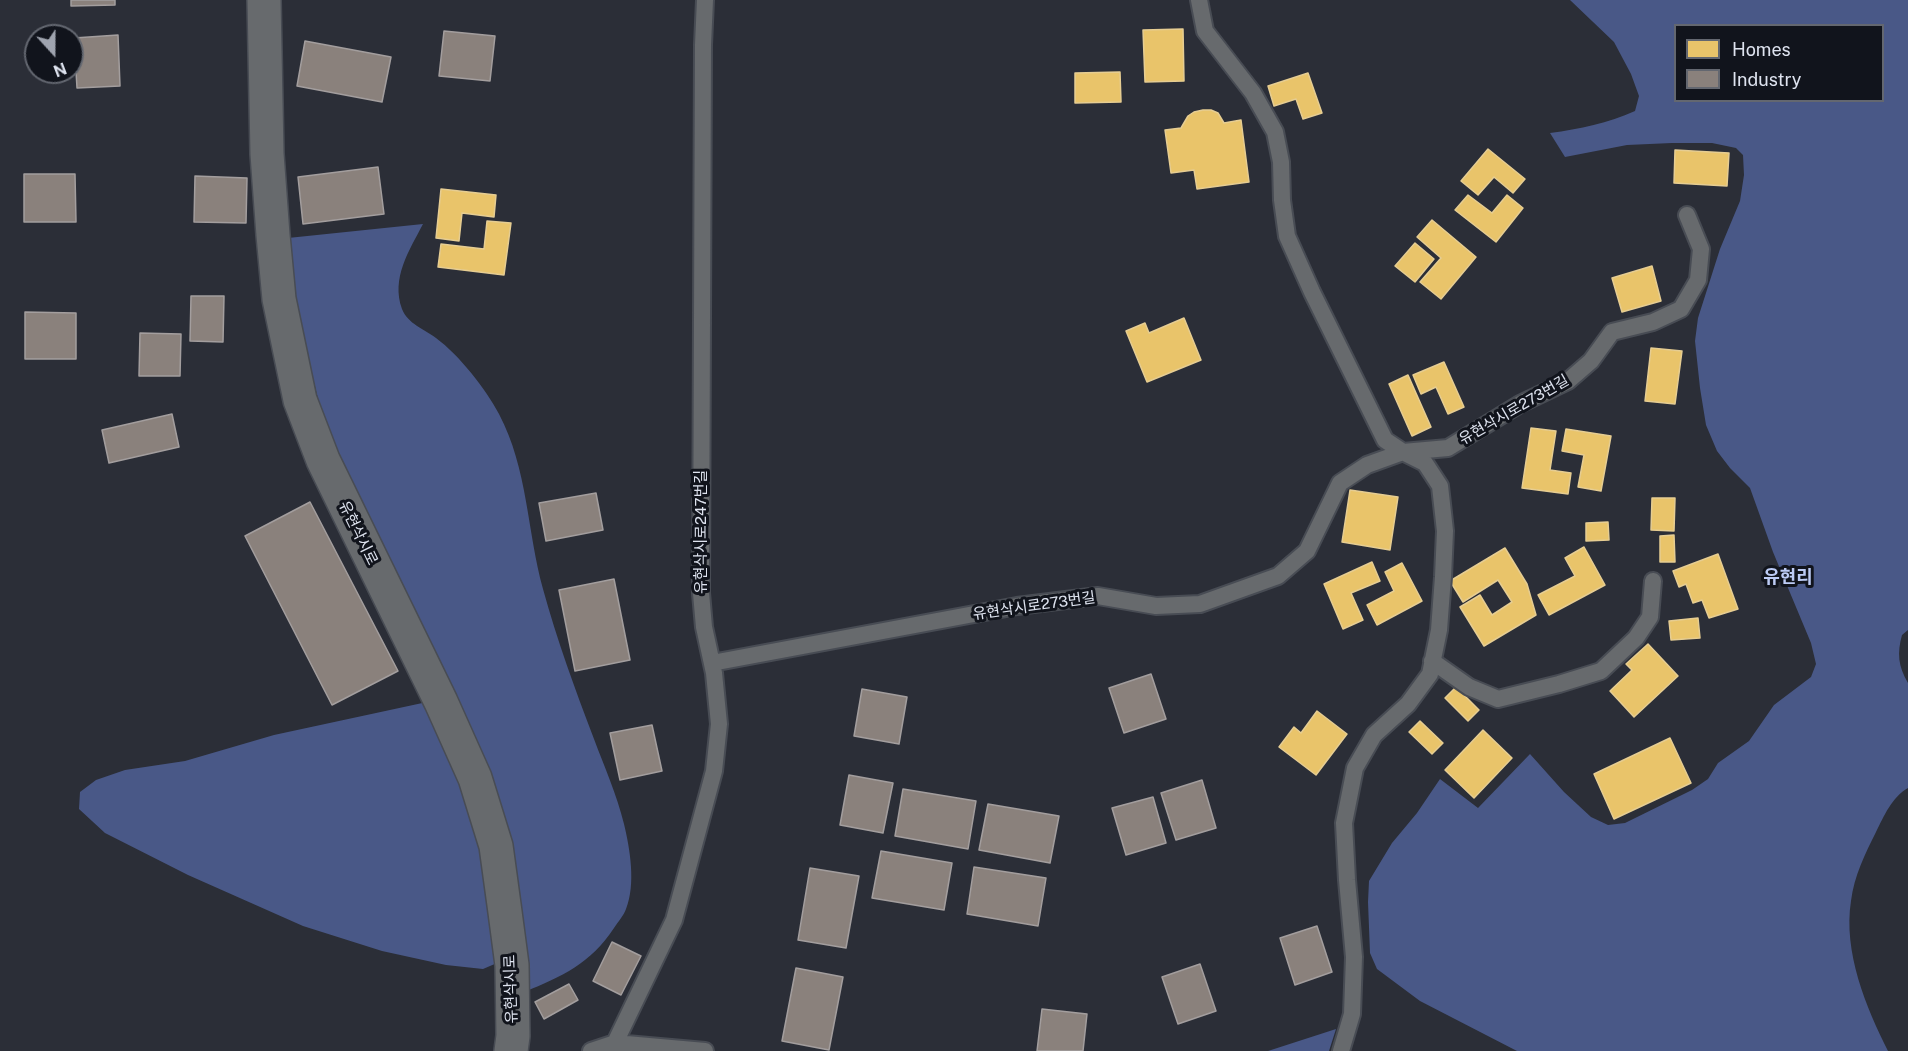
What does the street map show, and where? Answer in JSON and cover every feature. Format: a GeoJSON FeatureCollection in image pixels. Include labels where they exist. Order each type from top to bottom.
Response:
{"type":"FeatureCollection","features":[{"type":"Feature","properties":{"kind":"street","name":"유현삭시로"},"geometry":{"type":"LineString","coordinates":[[264,0],[267,154],[273,235],[279,299],[300,400],[323,460],[441,702],[475,778],[496,846],[506,912],[512,965],[513,1036],[511,1051]]}},
{"type":"Feature","properties":{"kind":"lane","name":"유현삭시로247번길"},"geometry":{"type":"LineString","coordinates":[[615,1043],[674,920],[714,771],[719,724],[701,593],[705,0]]}},
{"type":"Feature","properties":{"kind":"lane"},"geometry":{"type":"LineString","coordinates":[[1199,0],[1205,31],[1253,93],[1275,132],[1281,162],[1282,200],[1287,236],[1385,440],[1425,463],[1440,486],[1445,531],[1443,577],[1439,630],[1430,674],[1408,704],[1374,735],[1355,768],[1344,823],[1354,957],[1352,1014],[1341,1051]]}},
{"type":"Feature","properties":{"kind":"lane","name":"유현삭시로273번길"},"geometry":{"type":"LineString","coordinates":[[712,663],[1017,606],[1098,596],[1156,606],[1200,604],[1278,576],[1307,551],[1340,483],[1367,465],[1403,452],[1448,448],[1520,404],[1568,381],[1591,361],[1612,332],[1653,322],[1681,309],[1698,280],[1701,249],[1687,215]]}},
{"type":"Feature","properties":{"kind":"lane"},"geometry":{"type":"LineString","coordinates":[[1432,661],[1469,687],[1498,699],[1601,671],[1636,638],[1650,618],[1653,581]]}},
{"type":"Feature","properties":{"kind":"lane"},"geometry":{"type":"LineString","coordinates":[[591,1051],[615,1043],[705,1051]]}},
{"type":"Feature","properties":{"kind":"shaded area"},"geometry":{"type":"Polygon","coordinates":[[[1570,0],[1908,0],[1908,630],[1902,635],[1899,654],[1900,665],[1908,683],[1908,788],[1897,796],[1889,807],[1864,857],[1852,892],[1849,920],[1850,940],[1858,979],[1888,1051],[1517,1051],[1420,1001],[1377,969],[1370,953],[1369,881],[1392,843],[1417,813],[1440,779],[1478,808],[1530,754],[1564,792],[1591,817],[1608,825],[1625,823],[1692,790],[1708,779],[1718,763],[1749,741],[1774,705],[1811,677],[1816,664],[1811,643],[1773,552],[1750,488],[1717,451],[1706,425],[1700,388],[1695,341],[1698,318],[1720,249],[1740,201],[1744,175],[1743,155],[1736,148],[1712,143],[1672,143],[1627,145],[1565,157],[1550,133],[1594,125],[1635,111],[1639,96],[1631,74],[1614,42],[1570,0]]]}},
{"type":"Feature","properties":{"kind":"shaded area"},"geometry":{"type":"Polygon","coordinates":[[[423,224],[407,255],[400,276],[399,298],[402,309],[412,322],[445,345],[471,373],[494,404],[509,435],[521,478],[548,608],[573,683],[618,802],[630,855],[629,899],[624,914],[605,940],[575,967],[524,992],[519,919],[322,415],[298,318],[288,238],[423,224]]]}},
{"type":"Feature","properties":{"kind":"shaded area"},"geometry":{"type":"Polygon","coordinates":[[[427,702],[462,780],[483,847],[497,963],[483,969],[446,965],[382,951],[303,926],[188,875],[105,833],[79,809],[80,792],[96,780],[125,770],[185,761],[274,735],[427,702]]]}},
{"type":"Feature","properties":{"kind":"shaded area"},"geometry":{"type":"Polygon","coordinates":[[[1336,1029],[1329,1051],[1268,1051],[1336,1029]]]}},
{"type":"Feature","properties":{"kind":"building: Homes"},"geometry":{"type":"Polygon","coordinates":[[[1183,29],[1184,81],[1145,82],[1143,30],[1183,29]]]}},
{"type":"Feature","properties":{"kind":"building: Homes"},"geometry":{"type":"Polygon","coordinates":[[[1120,72],[1121,102],[1075,103],[1075,73],[1120,72]]]}},
{"type":"Feature","properties":{"kind":"building: Homes"},"geometry":{"type":"Polygon","coordinates":[[[1308,73],[1322,113],[1303,119],[1296,99],[1274,106],[1268,86],[1308,73]]]}},
{"type":"Feature","properties":{"kind":"building: Homes"},"geometry":{"type":"Polygon","coordinates":[[[1203,110],[1218,113],[1224,123],[1241,120],[1249,182],[1197,189],[1194,170],[1171,173],[1165,130],[1181,128],[1188,116],[1203,110]]]}},
{"type":"Feature","properties":{"kind":"building: Homes"},"geometry":{"type":"Polygon","coordinates":[[[1488,149],[1525,179],[1513,193],[1494,177],[1478,195],[1461,181],[1488,149]]]}},
{"type":"Feature","properties":{"kind":"building: Homes"},"geometry":{"type":"Polygon","coordinates":[[[1675,150],[1729,153],[1727,186],[1674,183],[1675,150]]]}},
{"type":"Feature","properties":{"kind":"building: Homes"},"geometry":{"type":"Polygon","coordinates":[[[441,189],[496,195],[494,217],[462,213],[459,241],[436,238],[441,189]]]}},
{"type":"Feature","properties":{"kind":"building: Homes"},"geometry":{"type":"Polygon","coordinates":[[[1468,195],[1492,213],[1507,195],[1523,208],[1496,242],[1455,210],[1468,195]]]}},
{"type":"Feature","properties":{"kind":"building: Homes"},"geometry":{"type":"Polygon","coordinates":[[[1432,220],[1476,257],[1441,299],[1420,282],[1441,258],[1417,237],[1432,220]]]}},
{"type":"Feature","properties":{"kind":"building: Homes"},"geometry":{"type":"Polygon","coordinates":[[[487,221],[511,223],[504,275],[438,267],[441,244],[484,249],[487,221]]]}},
{"type":"Feature","properties":{"kind":"building: Homes"},"geometry":{"type":"Polygon","coordinates":[[[1415,243],[1434,259],[1415,282],[1395,266],[1415,243]]]}},
{"type":"Feature","properties":{"kind":"building: Homes"},"geometry":{"type":"Polygon","coordinates":[[[1652,266],[1661,301],[1622,312],[1612,278],[1652,266]]]}},
{"type":"Feature","properties":{"kind":"building: Homes"},"geometry":{"type":"Polygon","coordinates":[[[1184,318],[1201,360],[1147,382],[1126,331],[1145,323],[1149,333],[1184,318]]]}},
{"type":"Feature","properties":{"kind":"building: Homes"},"geometry":{"type":"Polygon","coordinates":[[[1651,348],[1682,351],[1675,404],[1645,401],[1651,348]]]}},
{"type":"Feature","properties":{"kind":"building: Homes"},"geometry":{"type":"Polygon","coordinates":[[[1444,362],[1464,407],[1448,414],[1436,387],[1421,394],[1413,375],[1444,362]]]}},
{"type":"Feature","properties":{"kind":"building: Homes"},"geometry":{"type":"Polygon","coordinates":[[[1408,375],[1431,427],[1412,436],[1389,384],[1408,375]]]}},
{"type":"Feature","properties":{"kind":"building: Homes"},"geometry":{"type":"Polygon","coordinates":[[[1531,428],[1556,431],[1550,470],[1571,473],[1568,494],[1522,488],[1531,428]]]}},
{"type":"Feature","properties":{"kind":"building: Homes"},"geometry":{"type":"Polygon","coordinates":[[[1566,429],[1611,436],[1601,491],[1578,487],[1584,455],[1562,451],[1566,429]]]}},
{"type":"Feature","properties":{"kind":"building: Homes"},"geometry":{"type":"Polygon","coordinates":[[[1350,490],[1398,497],[1390,550],[1342,542],[1350,490]]]}},
{"type":"Feature","properties":{"kind":"building: Homes"},"geometry":{"type":"Polygon","coordinates":[[[1652,498],[1675,498],[1674,531],[1651,530],[1652,498]]]}},
{"type":"Feature","properties":{"kind":"building: Homes"},"geometry":{"type":"Polygon","coordinates":[[[1608,522],[1609,540],[1586,541],[1586,523],[1608,522]]]}},
{"type":"Feature","properties":{"kind":"building: Homes"},"geometry":{"type":"Polygon","coordinates":[[[1674,535],[1675,562],[1660,562],[1660,536],[1674,535]]]}},
{"type":"Feature","properties":{"kind":"building: Homes"},"geometry":{"type":"Polygon","coordinates":[[[1584,547],[1605,585],[1549,615],[1538,595],[1575,576],[1565,558],[1584,547]]]}},
{"type":"Feature","properties":{"kind":"building: Homes"},"geometry":{"type":"Polygon","coordinates":[[[1505,548],[1527,584],[1536,615],[1484,646],[1460,607],[1480,595],[1492,615],[1512,602],[1498,580],[1463,602],[1450,581],[1505,548]]]}},
{"type":"Feature","properties":{"kind":"building: Homes"},"geometry":{"type":"Polygon","coordinates":[[[1718,554],[1738,609],[1709,618],[1702,600],[1693,603],[1686,584],[1679,587],[1673,571],[1718,554]]]}},
{"type":"Feature","properties":{"kind":"building: Homes"},"geometry":{"type":"Polygon","coordinates":[[[1372,562],[1380,581],[1351,593],[1363,620],[1343,629],[1324,584],[1372,562]]]}},
{"type":"Feature","properties":{"kind":"building: Homes"},"geometry":{"type":"Polygon","coordinates":[[[1402,563],[1422,601],[1377,625],[1367,605],[1394,591],[1385,572],[1402,563]]]}},
{"type":"Feature","properties":{"kind":"building: Homes"},"geometry":{"type":"Polygon","coordinates":[[[1698,618],[1700,638],[1671,640],[1669,621],[1698,618]]]}},
{"type":"Feature","properties":{"kind":"building: Homes"},"geometry":{"type":"Polygon","coordinates":[[[1648,644],[1678,676],[1634,717],[1610,691],[1632,670],[1626,664],[1648,644]]]}},
{"type":"Feature","properties":{"kind":"building: Homes"},"geometry":{"type":"Polygon","coordinates":[[[1456,687],[1479,710],[1468,721],[1445,698],[1456,687]]]}},
{"type":"Feature","properties":{"kind":"building: Homes"},"geometry":{"type":"Polygon","coordinates":[[[1317,711],[1347,734],[1316,775],[1279,747],[1294,727],[1301,733],[1317,711]]]}},
{"type":"Feature","properties":{"kind":"building: Homes"},"geometry":{"type":"Polygon","coordinates":[[[1420,721],[1443,743],[1432,754],[1409,732],[1420,721]]]}},
{"type":"Feature","properties":{"kind":"building: Homes"},"geometry":{"type":"Polygon","coordinates":[[[1483,730],[1512,758],[1474,798],[1445,770],[1483,730]]]}},
{"type":"Feature","properties":{"kind":"building: Homes"},"geometry":{"type":"Polygon","coordinates":[[[1670,738],[1691,783],[1614,819],[1594,774],[1670,738]]]}},
{"type":"Feature","properties":{"kind":"building: Industry"},"geometry":{"type":"Polygon","coordinates":[[[71,0],[115,0],[115,5],[71,6],[71,0]]]}},
{"type":"Feature","properties":{"kind":"building: Industry"},"geometry":{"type":"Polygon","coordinates":[[[444,31],[495,36],[490,81],[439,76],[444,31]]]}},
{"type":"Feature","properties":{"kind":"building: Industry"},"geometry":{"type":"Polygon","coordinates":[[[118,35],[120,86],[77,88],[77,84],[84,84],[84,37],[118,35]]]}},
{"type":"Feature","properties":{"kind":"building: Industry"},"geometry":{"type":"Polygon","coordinates":[[[305,41],[391,57],[382,102],[297,86],[305,41]]]}},
{"type":"Feature","properties":{"kind":"building: Industry"},"geometry":{"type":"Polygon","coordinates":[[[378,167],[384,214],[303,224],[298,177],[378,167]]]}},
{"type":"Feature","properties":{"kind":"building: Industry"},"geometry":{"type":"Polygon","coordinates":[[[24,174],[75,174],[76,222],[24,222],[24,174]]]}},
{"type":"Feature","properties":{"kind":"building: Industry"},"geometry":{"type":"Polygon","coordinates":[[[195,176],[247,178],[246,223],[194,222],[195,176]]]}},
{"type":"Feature","properties":{"kind":"building: Industry"},"geometry":{"type":"Polygon","coordinates":[[[191,296],[224,296],[223,342],[190,341],[191,296]]]}},
{"type":"Feature","properties":{"kind":"building: Industry"},"geometry":{"type":"Polygon","coordinates":[[[25,312],[76,313],[76,359],[25,359],[25,312]]]}},
{"type":"Feature","properties":{"kind":"building: Industry"},"geometry":{"type":"Polygon","coordinates":[[[140,333],[181,334],[180,376],[139,376],[140,333]]]}},
{"type":"Feature","properties":{"kind":"building: Industry"},"geometry":{"type":"Polygon","coordinates":[[[172,414],[179,447],[109,463],[102,430],[172,414]]]}},
{"type":"Feature","properties":{"kind":"building: Industry"},"geometry":{"type":"Polygon","coordinates":[[[596,493],[603,530],[546,541],[539,503],[596,493]]]}},
{"type":"Feature","properties":{"kind":"building: Industry"},"geometry":{"type":"Polygon","coordinates":[[[310,502],[398,671],[332,705],[245,536],[310,502]]]}},
{"type":"Feature","properties":{"kind":"building: Industry"},"geometry":{"type":"Polygon","coordinates":[[[614,579],[630,660],[575,671],[559,590],[614,579]]]}},
{"type":"Feature","properties":{"kind":"building: Industry"},"geometry":{"type":"Polygon","coordinates":[[[1151,674],[1166,719],[1124,733],[1109,688],[1151,674]]]}},
{"type":"Feature","properties":{"kind":"building: Industry"},"geometry":{"type":"Polygon","coordinates":[[[862,689],[907,697],[899,744],[854,736],[862,689]]]}},
{"type":"Feature","properties":{"kind":"building: Industry"},"geometry":{"type":"Polygon","coordinates":[[[652,725],[662,771],[620,780],[610,733],[652,725]]]}},
{"type":"Feature","properties":{"kind":"building: Industry"},"geometry":{"type":"Polygon","coordinates":[[[849,775],[893,783],[883,833],[840,825],[849,775]]]}},
{"type":"Feature","properties":{"kind":"building: Industry"},"geometry":{"type":"Polygon","coordinates":[[[1202,780],[1216,828],[1176,840],[1161,793],[1202,780]]]}},
{"type":"Feature","properties":{"kind":"building: Industry"},"geometry":{"type":"Polygon","coordinates":[[[903,789],[976,801],[968,849],[895,836],[903,789]]]}},
{"type":"Feature","properties":{"kind":"building: Industry"},"geometry":{"type":"Polygon","coordinates":[[[1153,797],[1166,843],[1126,855],[1112,808],[1153,797]]]}},
{"type":"Feature","properties":{"kind":"building: Industry"},"geometry":{"type":"Polygon","coordinates":[[[988,804],[1059,816],[1050,863],[979,850],[988,804]]]}},
{"type":"Feature","properties":{"kind":"building: Industry"},"geometry":{"type":"Polygon","coordinates":[[[881,851],[952,863],[944,910],[872,898],[881,851]]]}},
{"type":"Feature","properties":{"kind":"building: Industry"},"geometry":{"type":"Polygon","coordinates":[[[974,867],[1046,878],[1038,926],[967,914],[974,867]]]}},
{"type":"Feature","properties":{"kind":"building: Industry"},"geometry":{"type":"Polygon","coordinates":[[[810,868],[859,876],[846,948],[798,940],[810,868]]]}},
{"type":"Feature","properties":{"kind":"building: Industry"},"geometry":{"type":"Polygon","coordinates":[[[1317,926],[1332,972],[1295,985],[1280,938],[1317,926]]]}},
{"type":"Feature","properties":{"kind":"building: Industry"},"geometry":{"type":"Polygon","coordinates":[[[612,942],[641,956],[621,995],[593,981],[612,942]]]}},
{"type":"Feature","properties":{"kind":"building: Industry"},"geometry":{"type":"Polygon","coordinates":[[[1200,964],[1216,1011],[1178,1024],[1162,977],[1200,964]]]}},
{"type":"Feature","properties":{"kind":"building: Industry"},"geometry":{"type":"Polygon","coordinates":[[[796,968],[843,977],[829,1050],[782,1041],[796,968]]]}},
{"type":"Feature","properties":{"kind":"building: Industry"},"geometry":{"type":"Polygon","coordinates":[[[569,984],[578,1000],[544,1019],[535,1002],[569,984]]]}},
{"type":"Feature","properties":{"kind":"building: Industry"},"geometry":{"type":"Polygon","coordinates":[[[1042,1009],[1087,1014],[1083,1051],[1037,1051],[1042,1009]]]}},
{"type":"Feature","properties":{"kind":"district","name":"유현리"},"geometry":{"type":"Point","coordinates":[1788,577]}}]}
